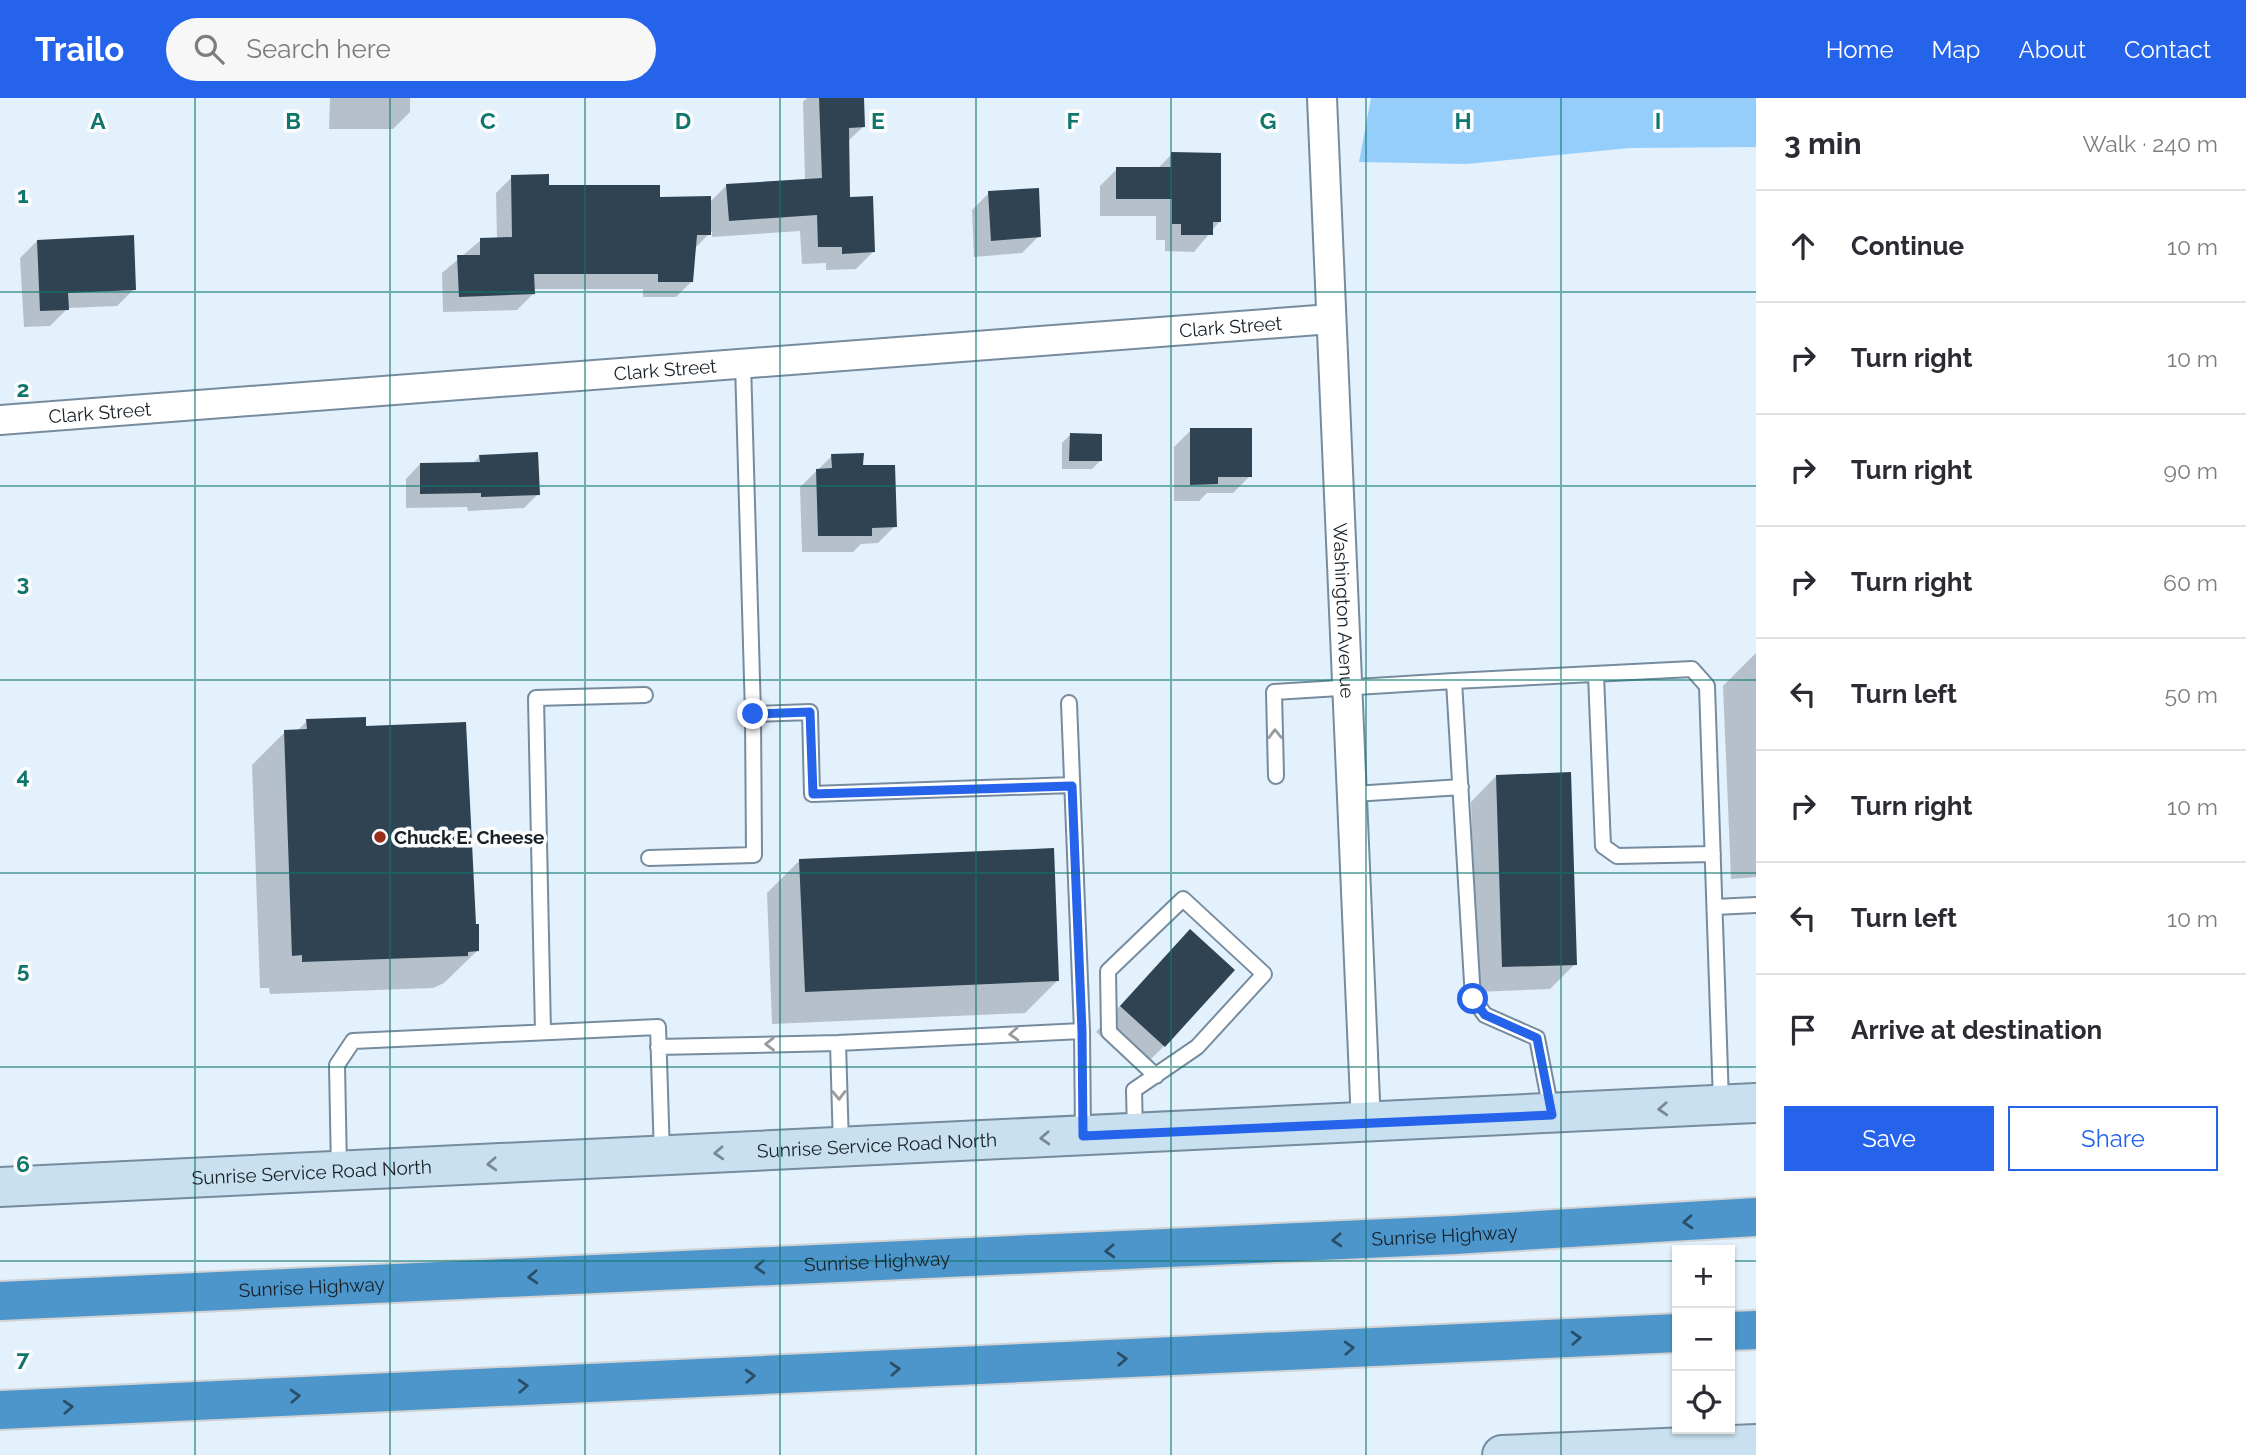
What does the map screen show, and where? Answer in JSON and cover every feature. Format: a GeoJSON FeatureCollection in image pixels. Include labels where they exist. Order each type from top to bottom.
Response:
{"type":"FeatureCollection","features":[{"type":"Feature","properties":{"kind":"highway","name":"Sunrise Highway"},"geometry":{"type":"LineString","coordinates":[[0,1301],[1440,1236],[1756,1217]]}},
{"type":"Feature","properties":{"kind":"highway"},"geometry":{"type":"LineString","coordinates":[[1735,1331],[1756,1330]]}},
{"type":"Feature","properties":{"kind":"highway"},"geometry":{"type":"LineString","coordinates":[[0,1410],[1672,1334]]}},
{"type":"Feature","properties":{"kind":"main road","name":"Sunrise Service Road North"},"geometry":{"type":"LineString","coordinates":[[0,1187],[1366,1124],[1738,1104]]}},
{"type":"Feature","properties":{"kind":"main road"},"geometry":{"type":"LineString","coordinates":[[1502,1455],[1756,1444]]}},
{"type":"Feature","properties":{"kind":"street","name":"Washington Avenue"},"geometry":{"type":"LineString","coordinates":[[1322,98],[1354,794],[1366,1124]]}},
{"type":"Feature","properties":{"kind":"street","name":"Clark Street"},"geometry":{"type":"LineString","coordinates":[[0,420],[1331,319]]}},
{"type":"Feature","properties":{"kind":"lane"},"geometry":{"type":"LineString","coordinates":[[649,858],[754,855],[753,714],[743,363]]}},
{"type":"Feature","properties":{"kind":"lane"},"geometry":{"type":"LineString","coordinates":[[1276,776],[1274,692],[1692,669],[1707,686],[1715,907],[1738,1104]]}},
{"type":"Feature","properties":{"kind":"lane"},"geometry":{"type":"LineString","coordinates":[[1596,675],[1603,846],[1618,856],[1713,854]]}},
{"type":"Feature","properties":{"kind":"lane"},"geometry":{"type":"LineString","coordinates":[[1454,681],[1473,999],[1485,1015],[1537,1038],[1552,1115]]}},
{"type":"Feature","properties":{"kind":"lane"},"geometry":{"type":"LineString","coordinates":[[543,1032],[536,698],[645,695]]}},
{"type":"Feature","properties":{"kind":"lane"},"geometry":{"type":"LineString","coordinates":[[1069,703],[1082,1031],[1083,1136]]}},
{"type":"Feature","properties":{"kind":"lane"},"geometry":{"type":"LineString","coordinates":[[753,714],[810,712],[813,794],[1072,786]]}},
{"type":"Feature","properties":{"kind":"lane"},"geometry":{"type":"LineString","coordinates":[[1354,794],[1461,787]]}},
{"type":"Feature","properties":{"kind":"lane"},"geometry":{"type":"LineString","coordinates":[[1135,1134],[1134,1090],[1156,1076],[1197,1048],[1264,974],[1184,899],[1108,971],[1109,1032],[1156,1076]]}},
{"type":"Feature","properties":{"kind":"lane"},"geometry":{"type":"LineString","coordinates":[[1715,907],[1756,905]]}},
{"type":"Feature","properties":{"kind":"lane"},"geometry":{"type":"LineString","coordinates":[[339,1171],[337,1065],[353,1041],[543,1032],[658,1027],[662,1156]]}},
{"type":"Feature","properties":{"kind":"lane"},"geometry":{"type":"LineString","coordinates":[[658,1047],[838,1043],[1082,1031]]}},
{"type":"Feature","properties":{"kind":"lane"},"geometry":{"type":"LineString","coordinates":[[838,1043],[841,1147]]}},
{"type":"Feature","properties":{"kind":"shaded area"},"geometry":{"type":"Polygon","coordinates":[[[1371,98],[1756,98],[1756,147],[1630,148],[1466,164],[1359,162],[1371,98]]]}},
{"type":"Feature","properties":{"kind":"building"},"geometry":{"type":"Polygon","coordinates":[[[819,98],[864,98],[865,127],[849,128],[850,197],[873,196],[875,252],[842,254],[842,247],[818,247],[817,215],[729,221],[726,184],[822,178],[819,98]]]}},
{"type":"Feature","properties":{"kind":"building"},"geometry":{"type":"Polygon","coordinates":[[[1171,152],[1221,153],[1221,222],[1213,222],[1213,235],[1181,235],[1181,224],[1172,224],[1172,199],[1116,199],[1116,167],[1171,167],[1171,152]]]}},
{"type":"Feature","properties":{"kind":"building"},"geometry":{"type":"Polygon","coordinates":[[[549,174],[549,185],[660,185],[660,197],[711,196],[711,235],[697,235],[693,282],[658,282],[658,274],[534,274],[535,294],[459,297],[457,255],[480,255],[480,238],[512,237],[511,175],[549,174]]]}},
{"type":"Feature","properties":{"kind":"building"},"geometry":{"type":"Polygon","coordinates":[[[1039,188],[1041,237],[991,241],[988,191],[1039,188]]]}},
{"type":"Feature","properties":{"kind":"building"},"geometry":{"type":"Polygon","coordinates":[[[134,235],[136,290],[68,293],[69,310],[40,311],[37,240],[134,235]]]}},
{"type":"Feature","properties":{"kind":"building"},"geometry":{"type":"Polygon","coordinates":[[[1190,428],[1252,428],[1252,477],[1218,477],[1218,484],[1190,485],[1190,428]]]}},
{"type":"Feature","properties":{"kind":"building"},"geometry":{"type":"Polygon","coordinates":[[[1070,433],[1102,434],[1102,461],[1069,461],[1070,433]]]}},
{"type":"Feature","properties":{"kind":"building"},"geometry":{"type":"Polygon","coordinates":[[[538,452],[540,495],[481,497],[481,493],[420,494],[420,463],[480,462],[479,455],[538,452]]]}},
{"type":"Feature","properties":{"kind":"building"},"geometry":{"type":"Polygon","coordinates":[[[864,453],[863,465],[895,465],[897,527],[872,528],[872,536],[818,536],[816,469],[832,468],[831,454],[864,453]]]}},
{"type":"Feature","properties":{"kind":"building","name":"Chuck E. Cheese"},"geometry":{"type":"Polygon","coordinates":[[[366,717],[366,726],[466,722],[476,924],[479,924],[479,951],[468,952],[468,956],[302,962],[302,955],[292,956],[284,730],[307,729],[306,719],[366,717]]]}},
{"type":"Feature","properties":{"kind":"building"},"geometry":{"type":"Polygon","coordinates":[[[1571,772],[1577,965],[1502,967],[1496,775],[1571,772]]]}},
{"type":"Feature","properties":{"kind":"building"},"geometry":{"type":"Polygon","coordinates":[[[1054,848],[1059,981],[805,992],[799,859],[1054,848]]]}},
{"type":"Feature","properties":{"kind":"building"},"geometry":{"type":"Polygon","coordinates":[[[1190,929],[1235,970],[1165,1047],[1120,1006],[1190,929]]]}},
{"type":"Feature","properties":{"kind":"place","name":"Chuck E. Cheese"},"geometry":{"type":"Point","coordinates":[380,837]}},
{"type":"Feature","properties":{"kind":"route"},"geometry":{"type":"LineString","coordinates":[[753,714],[810,712],[813,794],[1072,786],[1082,1031],[1083,1136],[1552,1115],[1537,1038],[1485,1015],[1473,999]]}}]}
